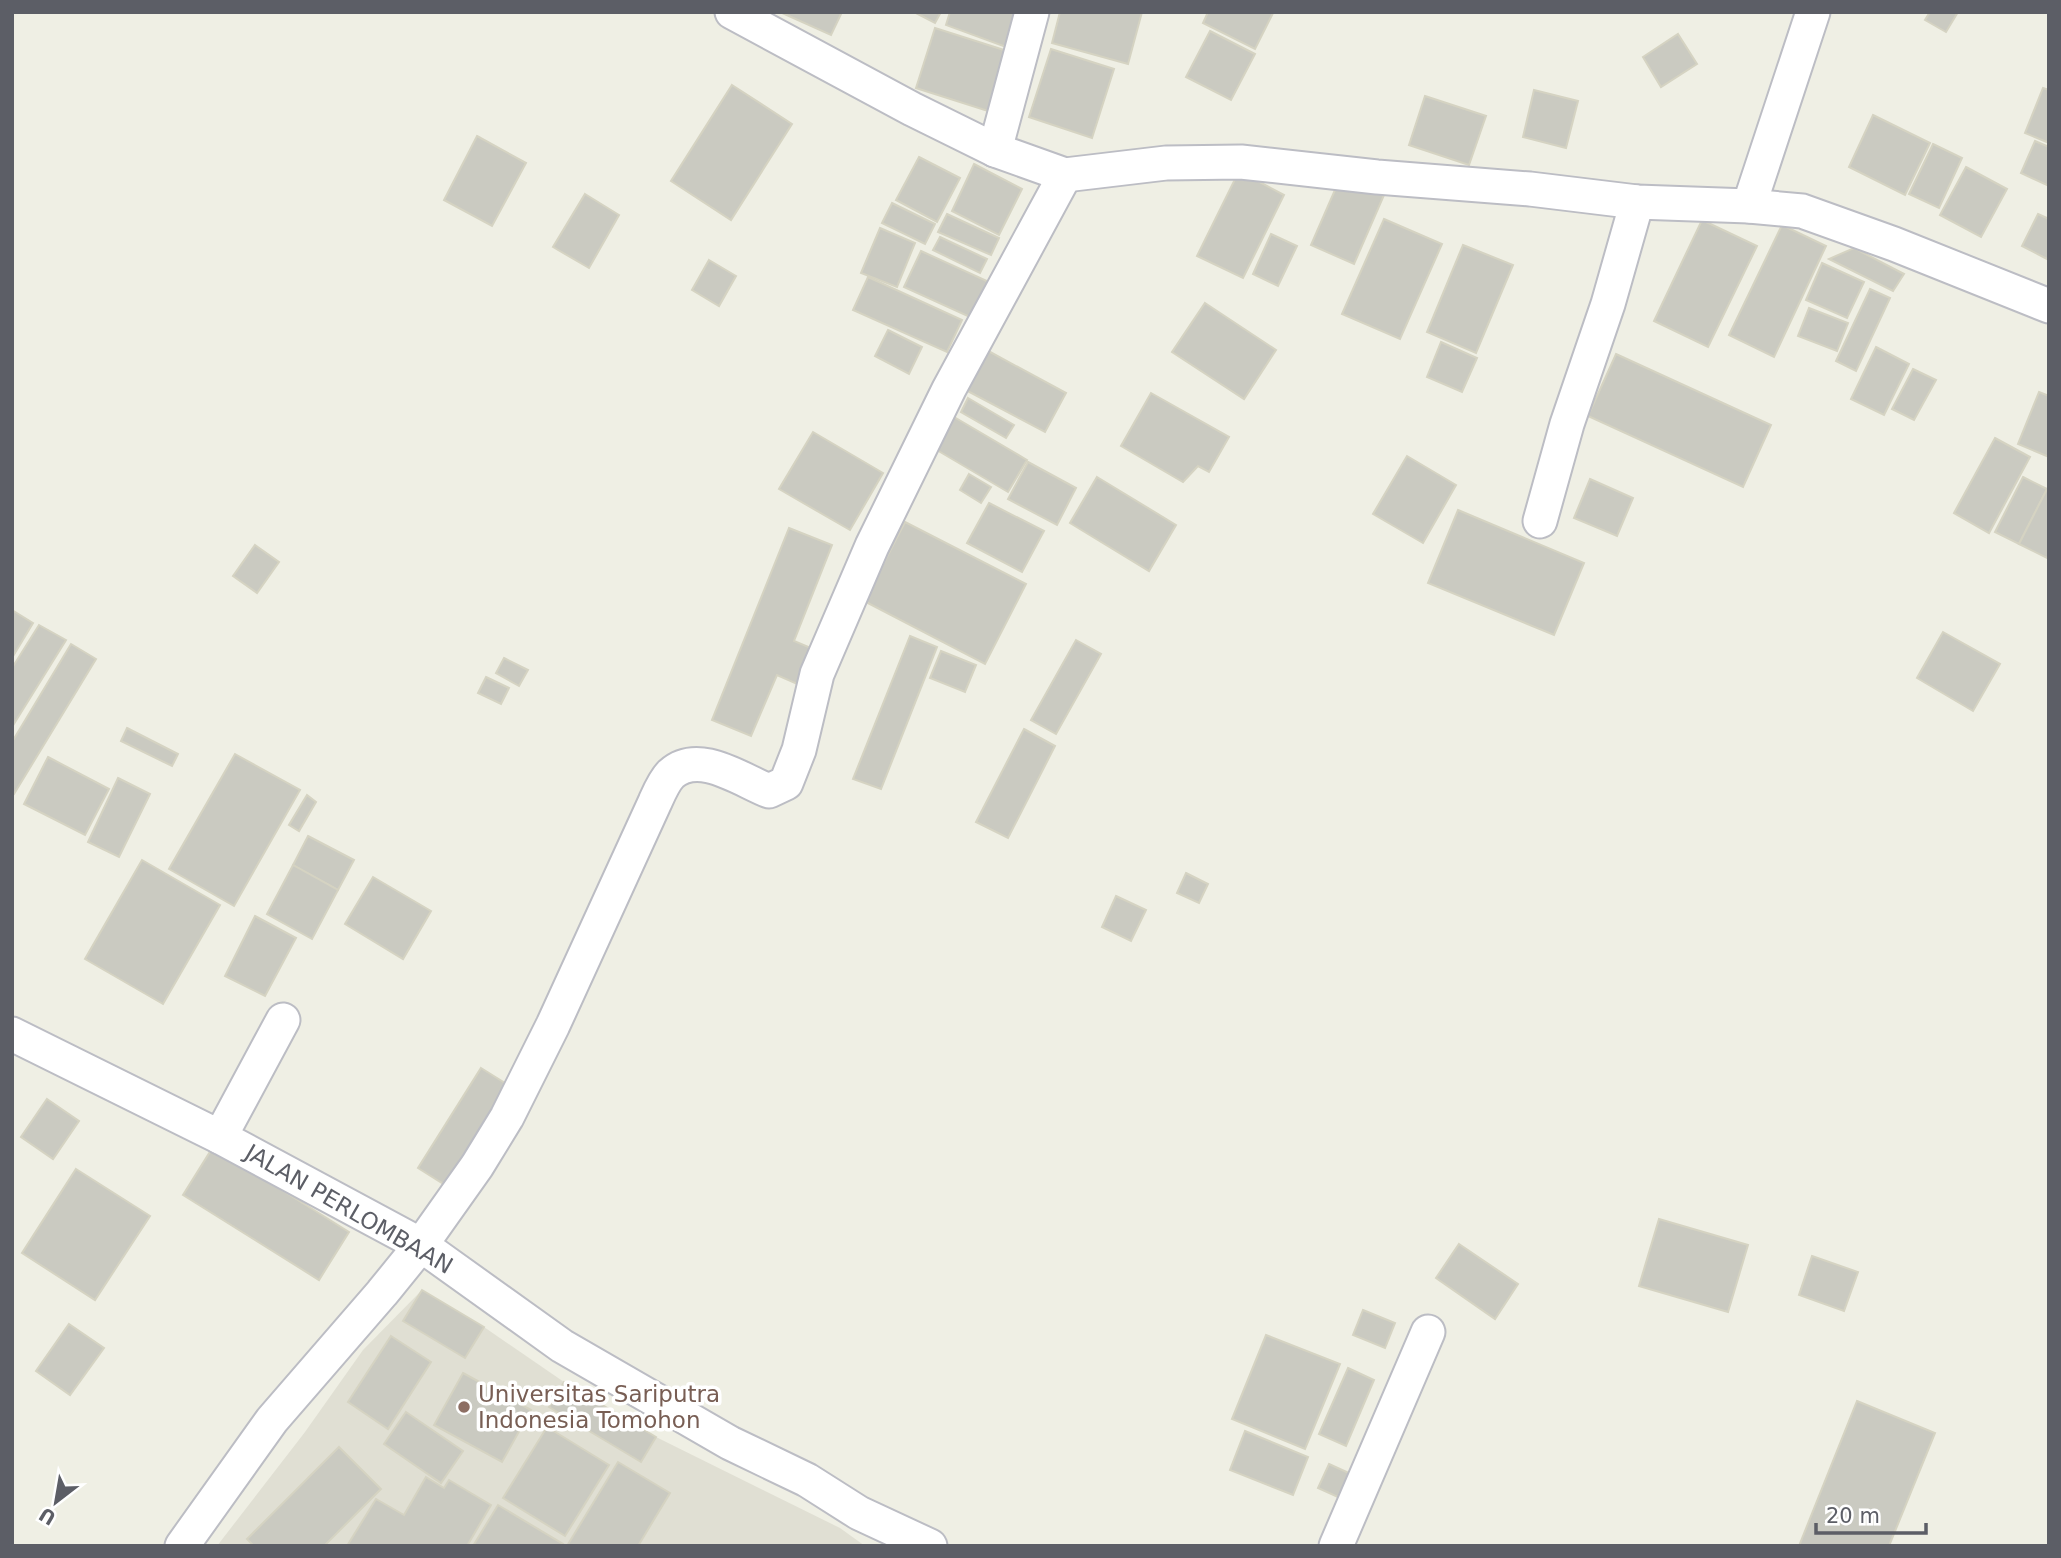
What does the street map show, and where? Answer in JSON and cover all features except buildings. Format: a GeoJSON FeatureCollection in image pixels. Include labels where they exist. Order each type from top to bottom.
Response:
{"type":"FeatureCollection","features":[{"type":"Feature","properties":{"kind":"street"},"geometry":{"type":"LineString","coordinates":[[732,12],[912,109],[995,149],[1065,175],[1166,163],[1241,162],[1377,177],[1530,189],[1637,202],[1749,206],[1802,211],[1894,244],[2049,306]]}},
{"type":"Feature","properties":{"kind":"street"},"geometry":{"type":"LineString","coordinates":[[995,149],[1032,12]]}},
{"type":"Feature","properties":{"kind":"street"},"geometry":{"type":"LineString","coordinates":[[1749,206],[1813,12]]}},
{"type":"Feature","properties":{"kind":"street"},"geometry":{"type":"LineString","coordinates":[[182,1546],[272,1420],[421,1245],[477,1166],[507,1117],[553,1025],[669,775],[680,768],[704,764],[769,791],[786,783],[799,750],[817,674],[872,546],[948,389],[1065,175]]}},
{"type":"Feature","properties":{"kind":"street"},"geometry":{"type":"LineString","coordinates":[[1540,521],[1567,424],[1608,304],[1637,202]]}},
{"type":"Feature","properties":{"kind":"street"},"geometry":{"type":"LineString","coordinates":[[220,1137],[283,1020]]}},
{"type":"Feature","properties":{"kind":"street","name":"JALAN PERLOMBAAN"},"geometry":{"type":"LineString","coordinates":[[12,1034],[220,1137],[421,1245],[562,1346],[730,1443],[807,1480],[859,1513],[930,1546]]}},
{"type":"Feature","properties":{"kind":"street"},"geometry":{"type":"LineString","coordinates":[[1336,1546],[1428,1332]]}},
{"type":"Feature","properties":{"kind":"shaded area","name":"Universitas Sariputra Indonesia Tomohon"},"geometry":{"type":"Polygon","coordinates":[[[422,1290],[484,1327],[564,1382],[656,1437],[840,1528],[865,1546],[217,1546],[305,1432],[363,1350],[422,1290]]]}},
{"type":"Feature","properties":{"kind":"place","name":"Universitas Sariputra Indonesia Tomohon"},"geometry":{"type":"Point","coordinates":[464,1407]}}]}
